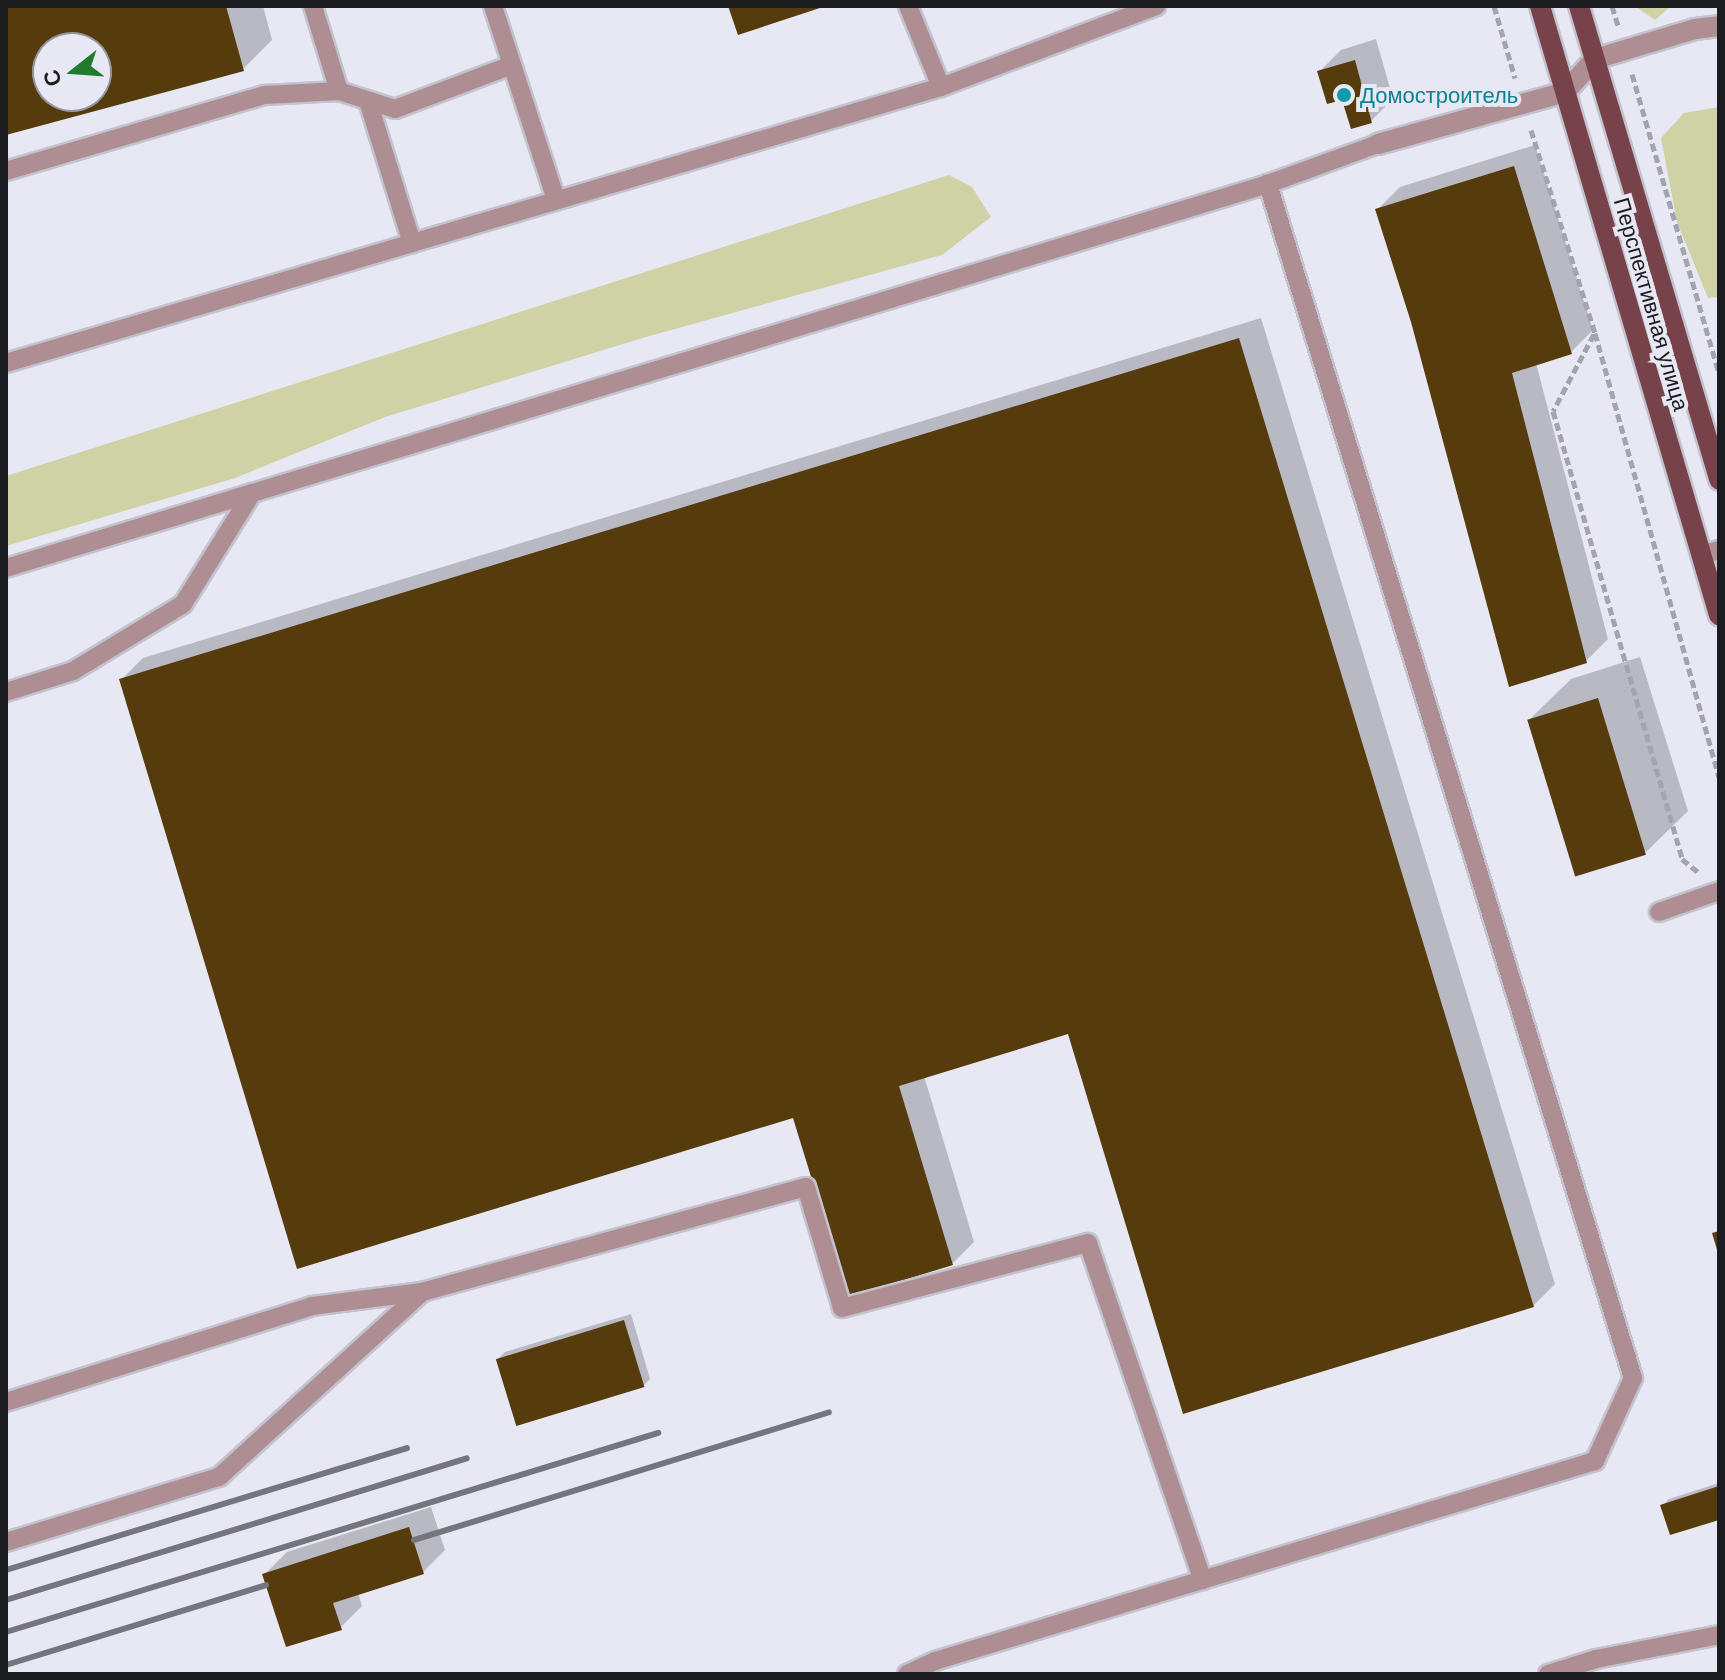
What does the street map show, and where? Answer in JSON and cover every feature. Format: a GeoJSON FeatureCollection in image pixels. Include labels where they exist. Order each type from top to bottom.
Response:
{"type":"FeatureCollection","features":[{"type":"Feature","properties":{"kind":"main road","name":"Перспективная улица"},"geometry":{"type":"LineString","coordinates":[[1540,6],[1710,553],[1719,615]]}},
{"type":"Feature","properties":{"kind":"main road","name":"Перспективная улица"},"geometry":{"type":"LineString","coordinates":[[1579,6],[1719,480]]}},
{"type":"Feature","properties":{"kind":"street"},"geometry":{"type":"LineString","coordinates":[[1378,144],[1565,92],[1595,59],[1695,29],[1719,26]]}},
{"type":"Feature","properties":{"kind":"lane"},"geometry":{"type":"LineString","coordinates":[[313,6],[339,91]]}},
{"type":"Feature","properties":{"kind":"lane"},"geometry":{"type":"LineString","coordinates":[[493,6],[556,200]]}},
{"type":"Feature","properties":{"kind":"lane"},"geometry":{"type":"LineString","coordinates":[[908,6],[941,87]]}},
{"type":"Feature","properties":{"kind":"lane"},"geometry":{"type":"LineString","coordinates":[[6,363],[941,87],[1156,6]]}},
{"type":"Feature","properties":{"kind":"lane"},"geometry":{"type":"LineString","coordinates":[[6,171],[265,95],[339,91],[395,109],[512,65]]}},
{"type":"Feature","properties":{"kind":"lane"},"geometry":{"type":"LineString","coordinates":[[368,101],[412,243]]}},
{"type":"Feature","properties":{"kind":"lane"},"geometry":{"type":"LineString","coordinates":[[6,568],[1268,184],[1378,144]]}},
{"type":"Feature","properties":{"kind":"lane"},"geometry":{"type":"LineString","coordinates":[[907,1674],[935,1661],[1595,1461],[1633,1378],[1268,184]]}},
{"type":"Feature","properties":{"kind":"lane"},"geometry":{"type":"LineString","coordinates":[[6,692],[73,671],[183,604],[252,493]]}},
{"type":"Feature","properties":{"kind":"lane"},"geometry":{"type":"LineString","coordinates":[[1659,912],[1713,885]]}},
{"type":"Feature","properties":{"kind":"lane"},"geometry":{"type":"LineString","coordinates":[[6,1402],[312,1306],[422,1292],[806,1187],[842,1308],[1088,1243],[1203,1580]]}},
{"type":"Feature","properties":{"kind":"lane"},"geometry":{"type":"LineString","coordinates":[[6,1542],[219,1477],[422,1292]]}},
{"type":"Feature","properties":{"kind":"lane"},"geometry":{"type":"LineString","coordinates":[[1548,1674],[1596,1659],[1719,1635]]}},
{"type":"Feature","properties":{"kind":"path"},"geometry":{"type":"LineString","coordinates":[[1494,6],[1595,333],[1719,777]]}},
{"type":"Feature","properties":{"kind":"path"},"geometry":{"type":"LineString","coordinates":[[1612,6],[1719,373]]}},
{"type":"Feature","properties":{"kind":"path"},"geometry":{"type":"LineString","coordinates":[[1595,333],[1553,411],[1682,859],[1713,885]]}},
{"type":"Feature","properties":{"kind":"green space"},"geometry":{"type":"Polygon","coordinates":[[[1635,6],[1671,6],[1655,20],[1635,6]]]}},
{"type":"Feature","properties":{"kind":"green space"},"geometry":{"type":"Polygon","coordinates":[[[1719,107],[1719,297],[1708,298],[1677,222],[1661,138],[1684,113],[1719,107]]]}},
{"type":"Feature","properties":{"kind":"green space"},"geometry":{"type":"Polygon","coordinates":[[[949,175],[972,187],[991,217],[942,255],[646,337],[385,417],[235,478],[6,546],[6,476],[949,175]]]}},
{"type":"Feature","properties":{"kind":"building"},"geometry":{"type":"Polygon","coordinates":[[[6,6],[226,6],[244,71],[112,106],[112,32],[32,32],[32,112],[92,112],[6,135],[6,6]]]}},
{"type":"Feature","properties":{"kind":"building"},"geometry":{"type":"Polygon","coordinates":[[[728,6],[823,6],[823,7],[738,35],[728,6]]]}},
{"type":"Feature","properties":{"kind":"building","name":"Домостроитель"},"geometry":{"type":"Polygon","coordinates":[[[1355,60],[1372,123],[1351,129],[1342,100],[1327,104],[1317,71],[1355,60]]]}},
{"type":"Feature","properties":{"kind":"building"},"geometry":{"type":"Polygon","coordinates":[[[1514,166],[1572,354],[1512,373],[1587,663],[1509,687],[1411,322],[1375,209],[1514,166]]]}},
{"type":"Feature","properties":{"kind":"building"},"geometry":{"type":"Polygon","coordinates":[[[1239,338],[1534,1307],[1183,1414],[1068,1034],[899,1086],[953,1265],[848,1297],[793,1118],[297,1269],[119,679],[1239,338]]]}},
{"type":"Feature","properties":{"kind":"building"},"geometry":{"type":"Polygon","coordinates":[[[1598,698],[1646,855],[1575,876],[1527,720],[1598,698]]]}},
{"type":"Feature","properties":{"kind":"building"},"geometry":{"type":"Polygon","coordinates":[[[1719,1231],[1719,1253],[1718,1253],[1712,1233],[1719,1231]]]}},
{"type":"Feature","properties":{"kind":"building"},"geometry":{"type":"Polygon","coordinates":[[[624,1320],[644,1387],[516,1426],[496,1359],[624,1320]]]}},
{"type":"Feature","properties":{"kind":"building"},"geometry":{"type":"Polygon","coordinates":[[[1719,1486],[1719,1520],[1670,1535],[1660,1505],[1719,1486]]]}},
{"type":"Feature","properties":{"kind":"building"},"geometry":{"type":"Polygon","coordinates":[[[409,1527],[424,1574],[333,1603],[342,1630],[286,1647],[262,1574],[409,1527]]]}},
{"type":"Feature","properties":{"kind":"railway"},"geometry":{"type":"LineString","coordinates":[[414,1540],[829,1412]]}},
{"type":"Feature","properties":{"kind":"railway"},"geometry":{"type":"LineString","coordinates":[[6,1632],[658,1433]]}},
{"type":"Feature","properties":{"kind":"railway"},"geometry":{"type":"LineString","coordinates":[[6,1570],[407,1448]]}},
{"type":"Feature","properties":{"kind":"railway"},"geometry":{"type":"LineString","coordinates":[[6,1600],[467,1458]]}},
{"type":"Feature","properties":{"kind":"railway"},"geometry":{"type":"LineString","coordinates":[[6,1665],[266,1585]]}},
{"type":"Feature","properties":{"kind":"place","name":"Домостроитель"},"geometry":{"type":"Point","coordinates":[1344,95]}}]}
